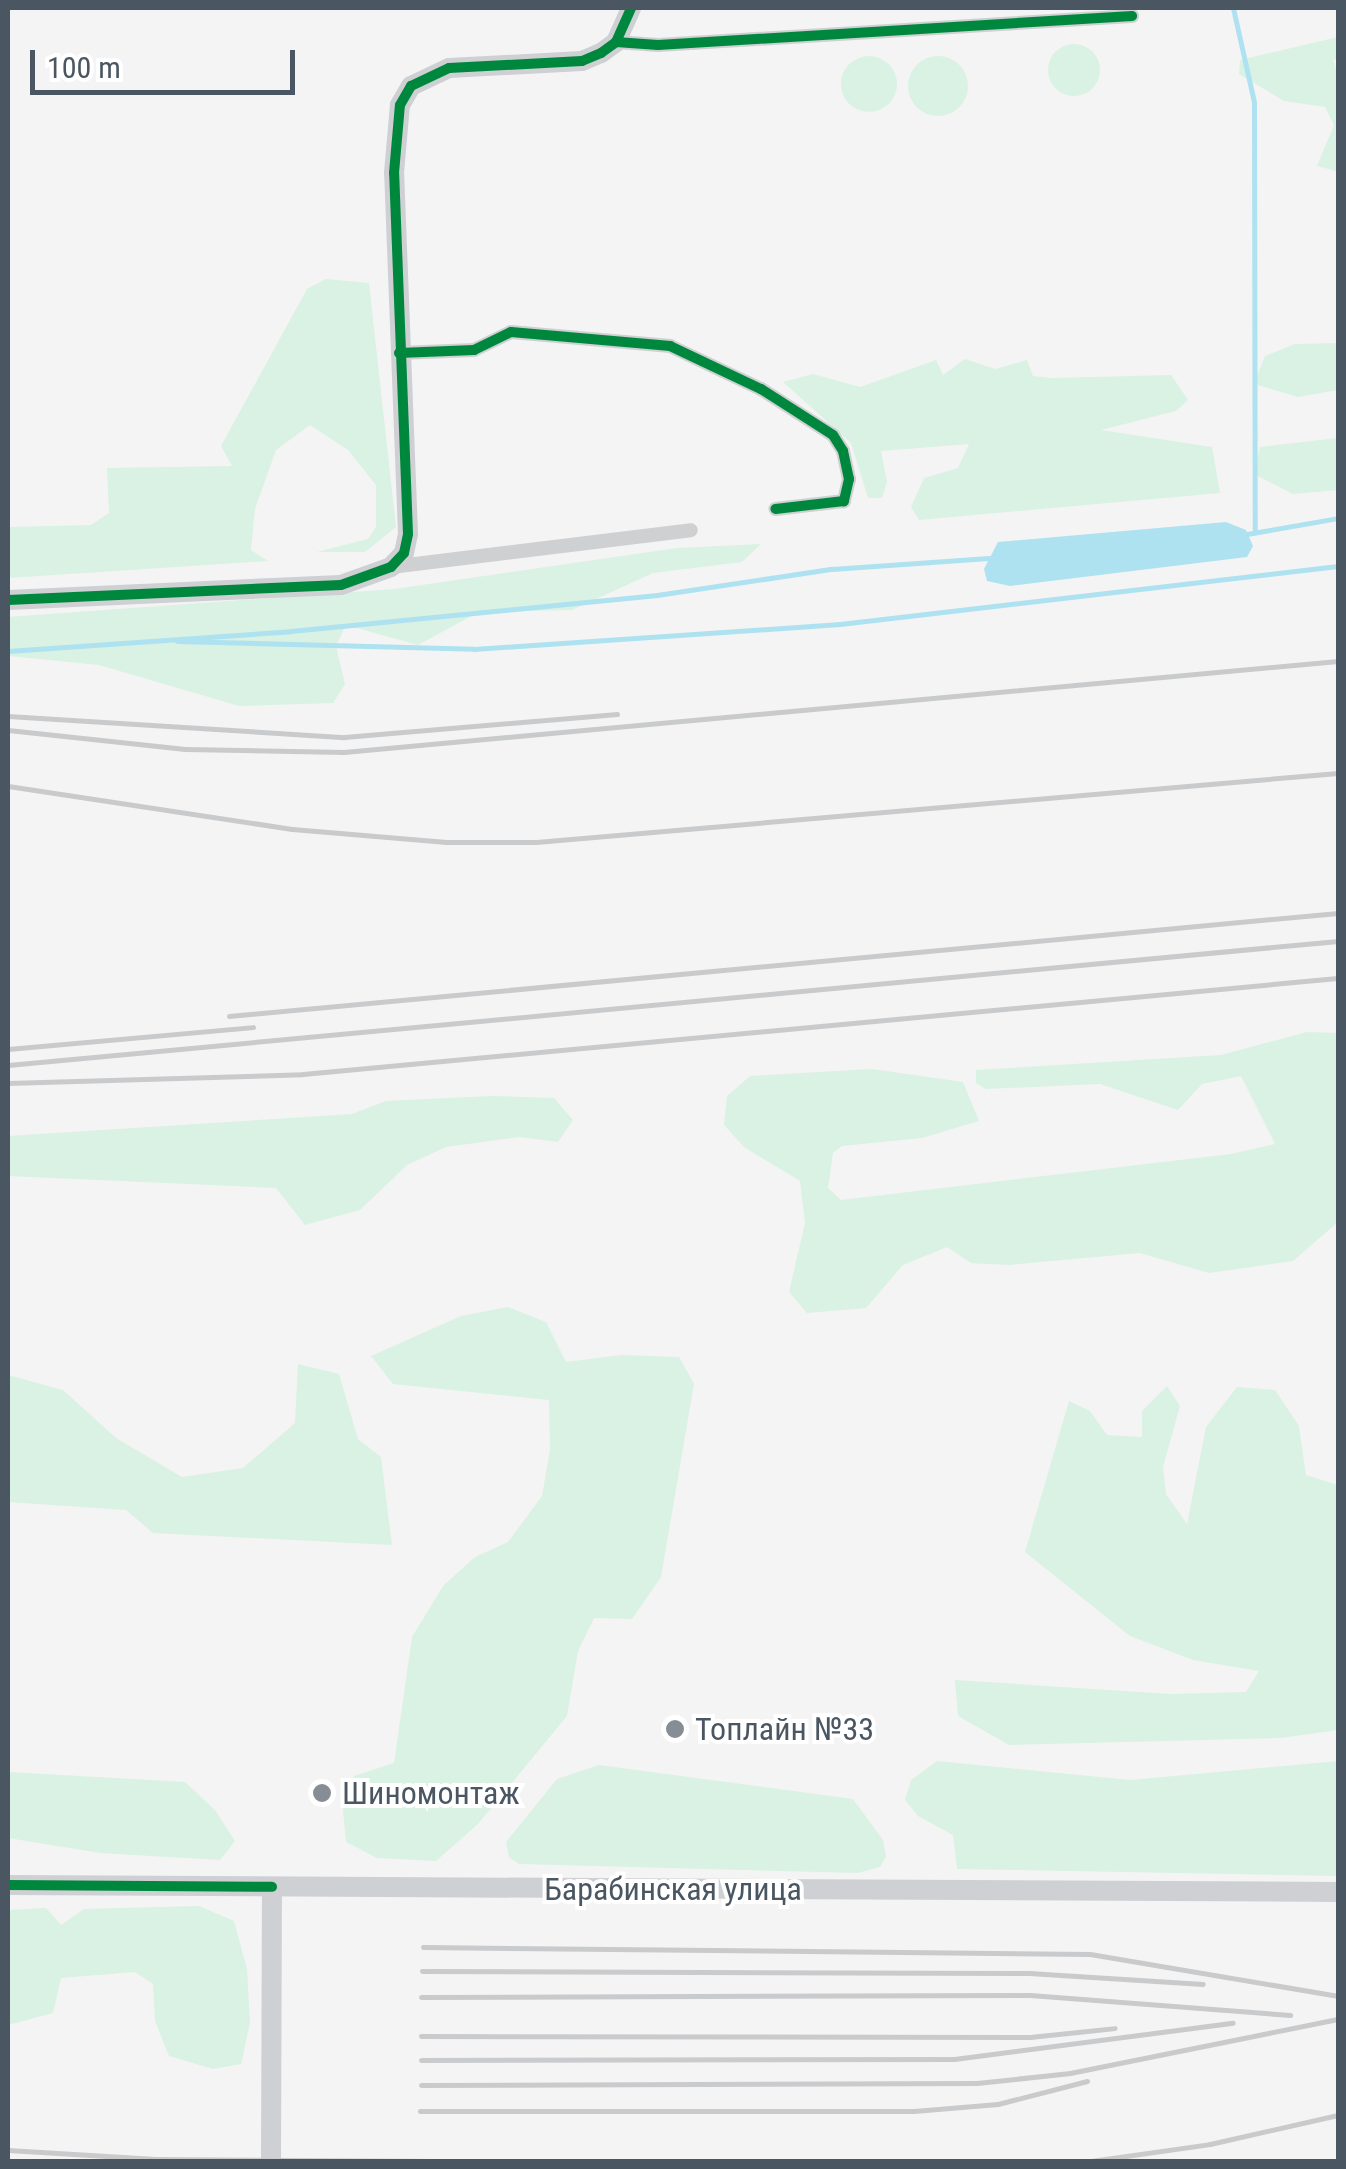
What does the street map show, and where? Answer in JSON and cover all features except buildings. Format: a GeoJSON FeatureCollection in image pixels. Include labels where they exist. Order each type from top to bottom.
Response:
{"type":"FeatureCollection","features":[{"type":"Feature","properties":{"kind":"street"},"geometry":{"type":"LineString","coordinates":[[616,42],[631,8]]}},
{"type":"Feature","properties":{"kind":"street"},"geometry":{"type":"LineString","coordinates":[[391,566],[408,534],[394,132],[411,86],[449,68],[582,61],[616,42],[658,45],[1132,16]]}},
{"type":"Feature","properties":{"kind":"street"},"geometry":{"type":"LineString","coordinates":[[399,353],[474,350],[511,332],[670,346],[762,389],[833,435],[844,451],[849,479],[844,502],[776,509]]}},
{"type":"Feature","properties":{"kind":"street"},"geometry":{"type":"LineString","coordinates":[[8,600],[341,585],[391,566],[691,530]]}},
{"type":"Feature","properties":{"kind":"street","name":"Барабинская улица"},"geometry":{"type":"LineString","coordinates":[[8,1885],[1338,1892]]}},
{"type":"Feature","properties":{"kind":"street"},"geometry":{"type":"LineString","coordinates":[[271,2162],[272,1887]]}},
{"type":"Feature","properties":{"kind":"green space"},"geometry":{"type":"Polygon","coordinates":[[[1338,37],[1338,61],[1333,59],[1338,76],[1336,171],[1317,166],[1334,125],[1325,107],[1284,101],[1239,74],[1240,60],[1338,37]]]}},
{"type":"Feature","properties":{"kind":"green space"},"geometry":{"type":"Polygon","coordinates":[[[1074,44],[1092,52],[1100,70],[1092,88],[1074,96],[1056,88],[1048,70],[1056,52],[1074,44]]]}},
{"type":"Feature","properties":{"kind":"green space"},"geometry":{"type":"Polygon","coordinates":[[[869,56],[889,64],[897,84],[889,104],[869,112],[849,104],[841,84],[849,64],[869,56]]]}},
{"type":"Feature","properties":{"kind":"green space"},"geometry":{"type":"Polygon","coordinates":[[[938,56],[959,65],[968,86],[959,107],[938,116],[917,107],[908,86],[917,65],[938,56]]]}},
{"type":"Feature","properties":{"kind":"green space"},"geometry":{"type":"Polygon","coordinates":[[[326,279],[369,283],[396,527],[365,552],[317,552],[368,539],[376,527],[376,485],[348,450],[310,425],[276,450],[255,509],[251,550],[268,561],[8,578],[8,527],[91,525],[109,513],[107,468],[232,466],[221,446],[307,289],[326,279]]]}},
{"type":"Feature","properties":{"kind":"green space"},"geometry":{"type":"Polygon","coordinates":[[[1338,343],[1338,390],[1298,397],[1254,384],[1265,356],[1295,344],[1338,343]]]}},
{"type":"Feature","properties":{"kind":"green space"},"geometry":{"type":"Polygon","coordinates":[[[965,359],[995,369],[1027,360],[1033,376],[1052,378],[1171,375],[1188,400],[1176,411],[1101,430],[1212,447],[1220,493],[919,520],[911,507],[924,478],[958,468],[969,444],[881,451],[887,482],[882,498],[868,498],[851,443],[783,382],[813,374],[860,387],[936,360],[943,375],[965,359]]]}},
{"type":"Feature","properties":{"kind":"green space"},"geometry":{"type":"Polygon","coordinates":[[[1338,438],[1338,490],[1293,494],[1254,474],[1260,447],[1338,438]]]}},
{"type":"Feature","properties":{"kind":"green space"},"geometry":{"type":"Polygon","coordinates":[[[761,544],[742,562],[653,573],[572,610],[479,612],[418,645],[346,625],[336,646],[345,684],[333,703],[239,706],[99,665],[8,656],[8,617],[394,589],[677,548],[761,544]]]}},
{"type":"Feature","properties":{"kind":"green space"},"geometry":{"type":"Polygon","coordinates":[[[1307,1032],[1338,1033],[1338,1222],[1293,1261],[1209,1273],[1140,1253],[1009,1265],[971,1263],[947,1247],[903,1265],[866,1308],[807,1313],[789,1292],[805,1223],[800,1181],[744,1147],[724,1125],[727,1096],[750,1076],[872,1069],[963,1082],[979,1121],[922,1138],[842,1146],[833,1153],[828,1188],[841,1200],[1231,1154],[1275,1144],[1241,1076],[1202,1084],[1178,1110],[1100,1084],[986,1089],[976,1083],[976,1070],[1221,1055],[1307,1032]]]}},
{"type":"Feature","properties":{"kind":"green space"},"geometry":{"type":"Polygon","coordinates":[[[491,1096],[554,1098],[573,1120],[558,1142],[519,1137],[446,1147],[407,1165],[360,1210],[305,1225],[276,1188],[8,1176],[8,1136],[352,1114],[386,1101],[491,1096]]]}},
{"type":"Feature","properties":{"kind":"green space"},"geometry":{"type":"Polygon","coordinates":[[[508,1307],[546,1322],[566,1362],[621,1355],[679,1357],[694,1384],[661,1577],[632,1619],[594,1618],[578,1651],[567,1716],[478,1824],[436,1861],[377,1858],[346,1842],[343,1810],[354,1776],[394,1763],[412,1637],[443,1586],[475,1557],[508,1542],[542,1496],[550,1450],[549,1400],[393,1384],[371,1356],[461,1316],[508,1307]]]}},
{"type":"Feature","properties":{"kind":"green space"},"geometry":{"type":"Polygon","coordinates":[[[298,1364],[339,1374],[358,1439],[381,1457],[392,1545],[153,1533],[126,1510],[8,1502],[8,1375],[63,1390],[116,1438],[182,1477],[243,1468],[295,1423],[298,1364]]]}},
{"type":"Feature","properties":{"kind":"green space"},"geometry":{"type":"Polygon","coordinates":[[[1167,1386],[1180,1406],[1163,1467],[1166,1494],[1187,1524],[1206,1427],[1237,1387],[1275,1390],[1299,1426],[1306,1475],[1338,1485],[1338,1730],[1281,1738],[1009,1745],[958,1716],[955,1680],[1170,1694],[1246,1692],[1259,1671],[1193,1660],[1130,1636],[1025,1552],[1069,1401],[1090,1411],[1107,1435],[1142,1437],[1142,1411],[1167,1386]]]}},
{"type":"Feature","properties":{"kind":"green space"},"geometry":{"type":"Polygon","coordinates":[[[937,1761],[1130,1780],[1338,1761],[1338,1876],[957,1869],[953,1835],[918,1816],[905,1800],[911,1780],[937,1761]]]}},
{"type":"Feature","properties":{"kind":"green space"},"geometry":{"type":"Polygon","coordinates":[[[599,1765],[853,1799],[883,1840],[886,1857],[880,1867],[858,1873],[519,1864],[509,1857],[506,1842],[557,1779],[599,1765]]]}},
{"type":"Feature","properties":{"kind":"green space"},"geometry":{"type":"Polygon","coordinates":[[[8,1772],[185,1782],[215,1810],[235,1841],[220,1860],[100,1853],[8,1838],[8,1772]]]}},
{"type":"Feature","properties":{"kind":"green space"},"geometry":{"type":"Polygon","coordinates":[[[199,1906],[234,1921],[247,1969],[250,2023],[241,2064],[213,2069],[169,2056],[155,2021],[153,1984],[135,1972],[61,1978],[53,2013],[8,2025],[8,1910],[46,1908],[61,1925],[84,1909],[199,1906]]]}},
{"type":"Feature","properties":{"kind":"water"},"geometry":{"type":"Polygon","coordinates":[[[1226,522],[1246,530],[1253,546],[1247,557],[1010,586],[987,581],[984,569],[998,542],[1226,522]]]}},
{"type":"Feature","properties":{"kind":"waterway"},"geometry":{"type":"LineString","coordinates":[[1233,8],[1254,102],[1255,531]]}},
{"type":"Feature","properties":{"kind":"waterway"},"geometry":{"type":"LineString","coordinates":[[1241,535],[1338,518]]}},
{"type":"Feature","properties":{"kind":"waterway"},"geometry":{"type":"LineString","coordinates":[[8,651],[291,631],[657,595],[832,569],[989,558]]}},
{"type":"Feature","properties":{"kind":"waterway"},"geometry":{"type":"LineString","coordinates":[[177,641],[474,649],[840,624],[1338,566]]}},
{"type":"Feature","properties":{"kind":"railway"},"geometry":{"type":"LineString","coordinates":[[8,730],[185,749],[344,752],[1338,661]]}},
{"type":"Feature","properties":{"kind":"railway"},"geometry":{"type":"LineString","coordinates":[[8,716],[344,737],[617,714]]}},
{"type":"Feature","properties":{"kind":"railway"},"geometry":{"type":"LineString","coordinates":[[8,786],[292,829],[446,842],[536,842],[1338,773]]}},
{"type":"Feature","properties":{"kind":"railway"},"geometry":{"type":"LineString","coordinates":[[229,1016],[1338,913]]}},
{"type":"Feature","properties":{"kind":"railway"},"geometry":{"type":"LineString","coordinates":[[8,1065],[1338,941]]}},
{"type":"Feature","properties":{"kind":"railway"},"geometry":{"type":"LineString","coordinates":[[8,1083],[303,1074],[1338,978]]}},
{"type":"Feature","properties":{"kind":"railway"},"geometry":{"type":"LineString","coordinates":[[8,1049],[253,1027]]}},
{"type":"Feature","properties":{"kind":"railway"},"geometry":{"type":"LineString","coordinates":[[423,1947],[1090,1954],[1338,1996]]}},
{"type":"Feature","properties":{"kind":"railway"},"geometry":{"type":"LineString","coordinates":[[422,1971],[1029,1973],[1203,1984]]}},
{"type":"Feature","properties":{"kind":"railway"},"geometry":{"type":"LineString","coordinates":[[421,1997],[1030,1995],[1290,2015]]}},
{"type":"Feature","properties":{"kind":"railway"},"geometry":{"type":"LineString","coordinates":[[421,2085],[977,2083],[1070,2073],[1338,2019]]}},
{"type":"Feature","properties":{"kind":"railway"},"geometry":{"type":"LineString","coordinates":[[421,2060],[954,2059],[1233,2023]]}},
{"type":"Feature","properties":{"kind":"railway"},"geometry":{"type":"LineString","coordinates":[[421,2036],[1030,2037],[1115,2028]]}},
{"type":"Feature","properties":{"kind":"railway"},"geometry":{"type":"LineString","coordinates":[[420,2111],[914,2111],[998,2104],[1087,2081]]}},
{"type":"Feature","properties":{"kind":"railway"},"geometry":{"type":"LineString","coordinates":[[1084,2162],[1210,2144],[1338,2115]]}},
{"type":"Feature","properties":{"kind":"railway"},"geometry":{"type":"LineString","coordinates":[[8,2150],[156,2159],[542,2162]]}},
{"type":"Feature","properties":{"kind":"cycle path"},"geometry":{"type":"LineString","coordinates":[[8,600],[341,585],[391,567],[404,553],[408,534],[394,173],[400,105],[411,86],[449,68],[582,61],[616,42],[631,8]]}},
{"type":"Feature","properties":{"kind":"cycle path"},"geometry":{"type":"LineString","coordinates":[[616,42],[658,45],[1132,16]]}},
{"type":"Feature","properties":{"kind":"cycle path"},"geometry":{"type":"LineString","coordinates":[[399,353],[474,350],[511,332],[670,346],[761,389],[833,435],[843,451],[849,479],[844,501],[775,509]]}},
{"type":"Feature","properties":{"kind":"cycle path"},"geometry":{"type":"LineString","coordinates":[[8,1885],[272,1887]]}},
{"type":"Feature","properties":{"kind":"place","name":"Топлайн №33"},"geometry":{"type":"Point","coordinates":[675,1729]}},
{"type":"Feature","properties":{"kind":"place","name":"Шиномонтаж"},"geometry":{"type":"Point","coordinates":[322,1793]}}]}
